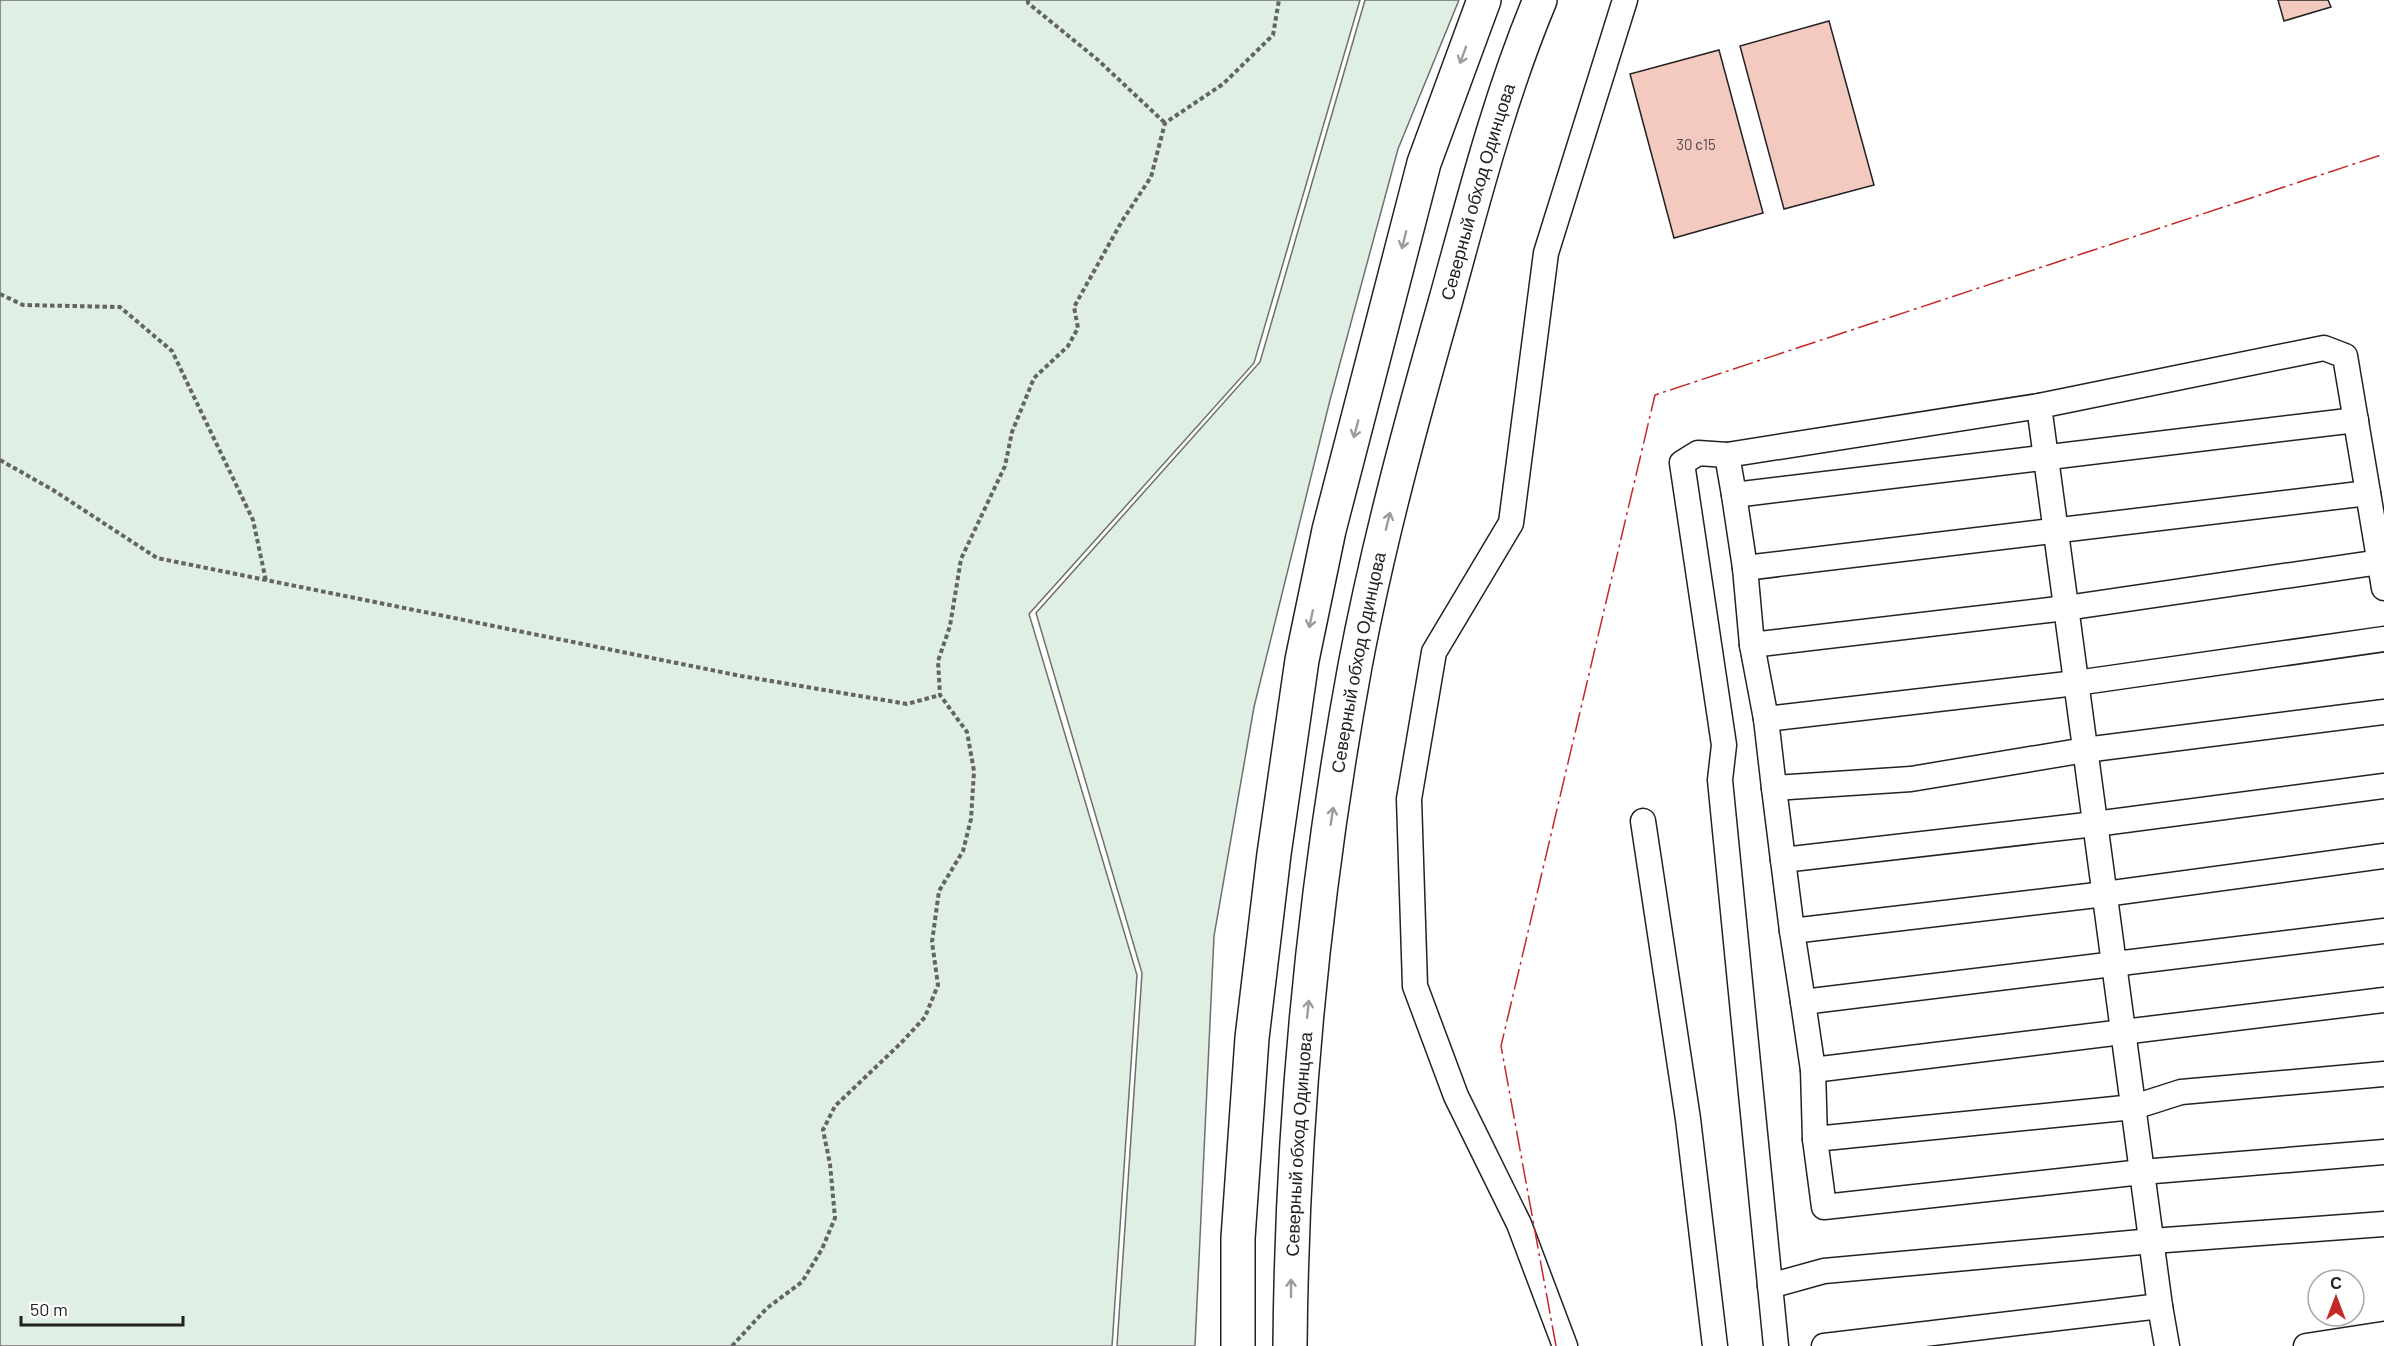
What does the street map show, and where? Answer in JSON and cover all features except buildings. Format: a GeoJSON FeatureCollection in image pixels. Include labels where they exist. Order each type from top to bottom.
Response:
{"type":"FeatureCollection","features":[{"type":"Feature","properties":{"kind":"highway"},"geometry":{"type":"LineString","coordinates":[[1238,1346],[1239,1238],[1252,1038],[1274,854],[1302,660],[1329,530],[1424,163],[1484,0]]}},
{"type":"Feature","properties":{"kind":"highway","name":"Северный обход Одинцова"},"geometry":{"type":"LineString","coordinates":[[1290,1346],[1291,1242],[1305,1037],[1325,857],[1356,665],[1422,384],[1484,165],[1526,34],[1540,0]]}},
{"type":"Feature","properties":{"kind":"street"},"geometry":{"type":"LineString","coordinates":[[1565,1346],[1519,1224],[1456,1095],[1415,986],[1409,800],[1434,652],[1511,523],[1546,253],[1625,0]]}},
{"type":"Feature","properties":{"kind":"street"},"geometry":{"type":"LineString","coordinates":[[1776,1346],[1720,780],[1724,745],[1682,463],[1698,453],[1727,455],[2039,406],[2325,348],[2345,356],[2384,588]]}},
{"type":"Feature","properties":{"kind":"street"},"geometry":{"type":"LineString","coordinates":[[2039,406],[2166,1346]]}},
{"type":"Feature","properties":{"kind":"street"},"geometry":{"type":"LineString","coordinates":[[1734,495],[2045,455],[2356,420]]}},
{"type":"Feature","properties":{"kind":"street"},"geometry":{"type":"LineString","coordinates":[[1727,455],[1745,568],[1752,645],[1766,719],[1792,931],[1813,1070],[1815,1139],[1824,1207],[2142,1172],[2384,1152]]}},
{"type":"Feature","properties":{"kind":"street"},"geometry":{"type":"LineString","coordinates":[[1745,568],[2368,493]]}},
{"type":"Feature","properties":{"kind":"street"},"geometry":{"type":"LineString","coordinates":[[1752,645],[2066,608],[2380,562]]}},
{"type":"Feature","properties":{"kind":"street"},"geometry":{"type":"LineString","coordinates":[[1766,719],[2076,683],[2384,639]]}},
{"type":"Feature","properties":{"kind":"street"},"geometry":{"type":"LineString","coordinates":[[1774,788],[1911,779],[2085,750],[2384,712]]}},
{"type":"Feature","properties":{"kind":"street"},"geometry":{"type":"LineString","coordinates":[[1783,860],[2095,824],[2384,786]]}},
{"type":"Feature","properties":{"kind":"street"},"geometry":{"type":"LineString","coordinates":[[1643,821],[1688,1119],[1715,1346]]}},
{"type":"Feature","properties":{"kind":"street"},"geometry":{"type":"LineString","coordinates":[[1792,931],[2105,894],[2384,856]]}},
{"type":"Feature","properties":{"kind":"street"},"geometry":{"type":"LineString","coordinates":[[1803,1002],[2384,931]]}},
{"type":"Feature","properties":{"kind":"street"},"geometry":{"type":"LineString","coordinates":[[1813,1070],[2384,1000]]}},
{"type":"Feature","properties":{"kind":"street"},"geometry":{"type":"LineString","coordinates":[[1815,1139],[2134,1107],[2181,1092],[2384,1074]]}},
{"type":"Feature","properties":{"kind":"street"},"geometry":{"type":"LineString","coordinates":[[1770,1286],[1824,1271],[2152,1241],[2384,1224]]}},
{"type":"Feature","properties":{"kind":"street"},"geometry":{"type":"LineString","coordinates":[[1824,1346],[2160,1306]]}},
{"type":"Feature","properties":{"kind":"street"},"geometry":{"type":"LineString","coordinates":[[2306,1346],[2384,1334]]}},
{"type":"Feature","properties":{"kind":"path"},"geometry":{"type":"LineString","coordinates":[[1028,0],[1028,3],[1098,60],[1165,123]]}},
{"type":"Feature","properties":{"kind":"path"},"geometry":{"type":"LineString","coordinates":[[732,1346],[767,1308],[802,1282],[822,1249],[835,1218],[830,1164],[823,1130],[835,1106],[925,1017],[938,985],[932,942],[939,891],[963,851],[971,819],[974,771],[967,732],[940,695],[938,661],[950,626],[961,559],[1005,466],[1012,432],[1034,378],[1068,346],[1078,328],[1074,307],[1122,221],[1151,177],[1165,123],[1223,84],[1273,35],[1279,0]]}},
{"type":"Feature","properties":{"kind":"path"},"geometry":{"type":"LineString","coordinates":[[0,294],[23,304],[120,307],[172,351],[253,520],[266,581]]}},
{"type":"Feature","properties":{"kind":"path"},"geometry":{"type":"LineString","coordinates":[[0,460],[53,490],[157,558],[777,682],[907,704],[940,695]]}},
{"type":"Feature","properties":{"kind":"green space"},"geometry":{"type":"Polygon","coordinates":[[[0,0],[1360,0],[1254,363],[1029,614],[1137,975],[1112,1346],[0,1346],[0,0]]]}},
{"type":"Feature","properties":{"kind":"green space"},"geometry":{"type":"Polygon","coordinates":[[[1365,0],[1459,0],[1398,149],[1330,400],[1254,707],[1214,936],[1195,1346],[1117,1346],[1142,973],[1036,613],[1260,362],[1365,0]]]}},
{"type":"Feature","properties":{"kind":"power"},"geometry":{"type":"LineString","coordinates":[[1556,1346],[1501,1046],[1655,395],[2384,154]]}}]}
